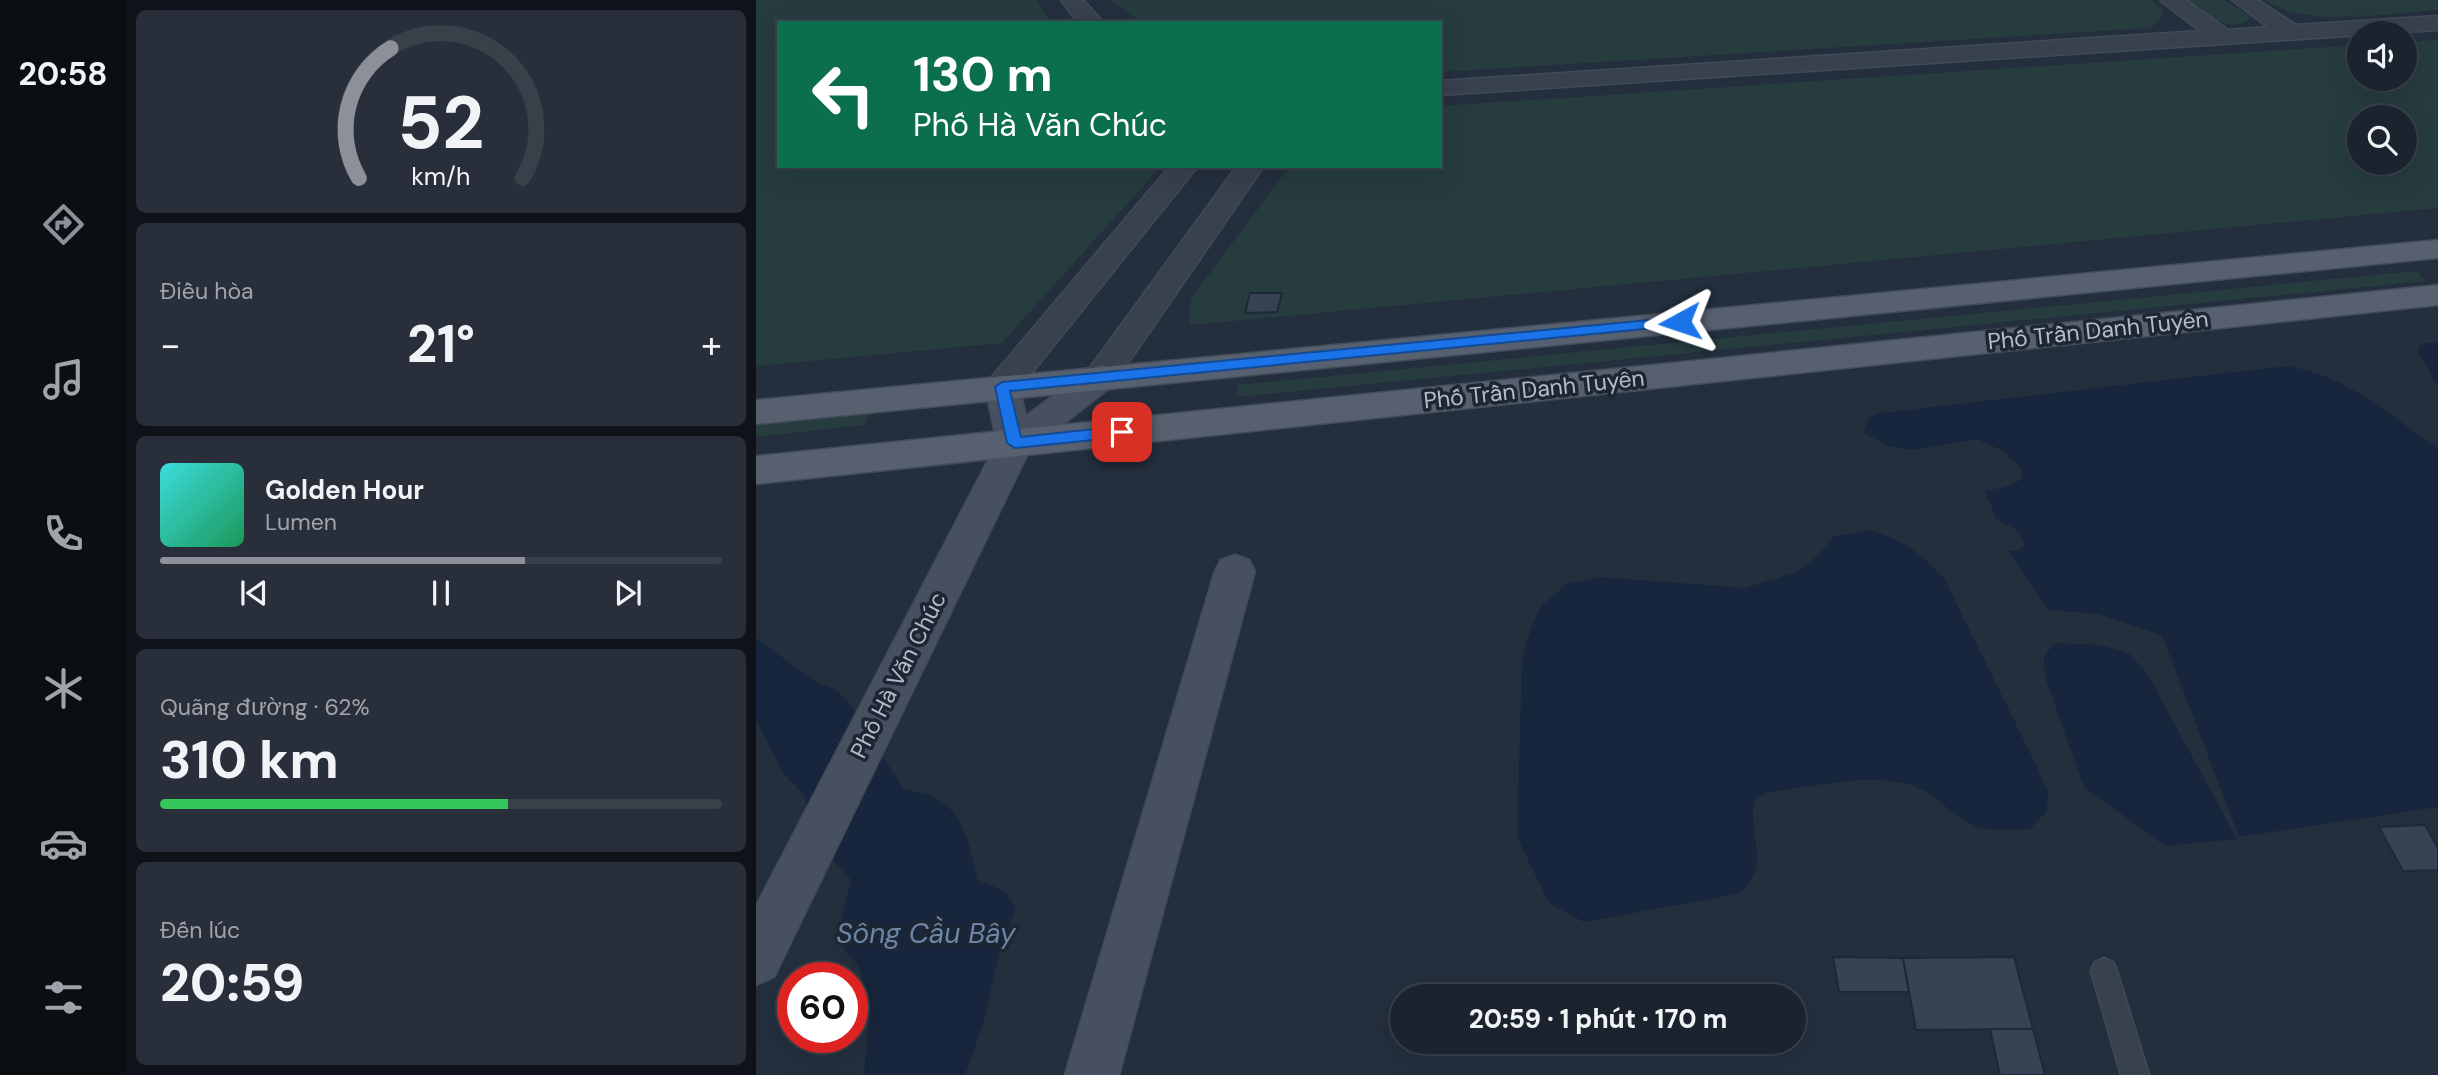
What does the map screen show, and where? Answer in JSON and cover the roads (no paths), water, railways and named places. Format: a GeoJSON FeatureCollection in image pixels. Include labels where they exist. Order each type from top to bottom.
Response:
{"type":"FeatureCollection","features":[{"type":"Feature","properties":{"kind":"main road","name":"Phố Trần Danh Tuyên"},"geometry":{"type":"LineString","coordinates":[[756,412],[2438,249]]}},
{"type":"Feature","properties":{"kind":"main road","name":"Phố Trần Danh Tuyên"},"geometry":{"type":"LineString","coordinates":[[756,470],[2438,295]]}},
{"type":"Feature","properties":{"kind":"street"},"geometry":{"type":"LineString","coordinates":[[1072,0],[1091,21]]}},
{"type":"Feature","properties":{"kind":"street"},"geometry":{"type":"LineString","coordinates":[[2171,0],[2223,37]]}},
{"type":"Feature","properties":{"kind":"street"},"geometry":{"type":"LineString","coordinates":[[2243,0],[2292,33]]}},
{"type":"Feature","properties":{"kind":"street"},"geometry":{"type":"LineString","coordinates":[[1442,88],[2438,23]]}},
{"type":"Feature","properties":{"kind":"street"},"geometry":{"type":"LineString","coordinates":[[1183,168],[1002,387],[1015,443],[1101,377],[1250,168]]}},
{"type":"Feature","properties":{"kind":"street","name":"Phố Hà Văn Chúc"},"geometry":{"type":"LineString","coordinates":[[758,954],[1015,443]]}},
{"type":"Feature","properties":{"kind":"street"},"geometry":{"type":"LineString","coordinates":[[1092,1075],[1235,571]]}},
{"type":"Feature","properties":{"kind":"lane"},"geometry":{"type":"LineString","coordinates":[[2104,971],[2135,1075]]}},
{"type":"Feature","properties":{"kind":"water"},"geometry":{"type":"Polygon","coordinates":[[[2438,342],[2438,386],[2417,352],[2421,344],[2438,342]]]}},
{"type":"Feature","properties":{"kind":"water"},"geometry":{"type":"Polygon","coordinates":[[[2287,366],[2309,371],[2348,387],[2438,448],[2438,807],[2239,837],[2162,635],[2098,614],[2049,610],[2008,551],[2020,550],[2025,545],[2014,529],[1997,520],[1985,491],[2005,487],[2023,479],[2021,467],[2003,451],[1977,439],[1915,450],[1887,446],[1863,432],[1869,418],[1881,413],[2287,366]]]}},
{"type":"Feature","properties":{"kind":"water"},"geometry":{"type":"Polygon","coordinates":[[[1867,530],[1890,537],[1910,548],[1944,578],[2039,771],[2048,792],[2047,811],[2030,829],[1995,830],[1969,823],[1916,787],[1891,781],[1856,780],[1768,792],[1754,801],[1757,862],[1748,883],[1737,894],[1584,922],[1549,903],[1517,837],[1522,659],[1531,628],[1542,605],[1567,584],[1600,577],[1745,588],[1799,571],[1818,555],[1833,537],[1867,530]]]}},
{"type":"Feature","properties":{"kind":"water","name":"Sông Cầu Bây"},"geometry":{"type":"Polygon","coordinates":[[[756,638],[816,682],[836,690],[853,708],[871,748],[883,757],[905,790],[923,793],[938,800],[958,819],[970,847],[978,880],[1004,891],[1016,907],[999,953],[983,1025],[965,1075],[864,1075],[870,1008],[868,962],[855,962],[845,951],[841,921],[851,880],[819,844],[803,794],[785,776],[756,720],[756,638]]]}},
{"type":"Feature","properties":{"kind":"water"},"geometry":{"type":"Polygon","coordinates":[[[2054,643],[2101,645],[2130,654],[2148,675],[2237,839],[2165,846],[2084,787],[2045,677],[2044,657],[2054,643]]]}}]}
